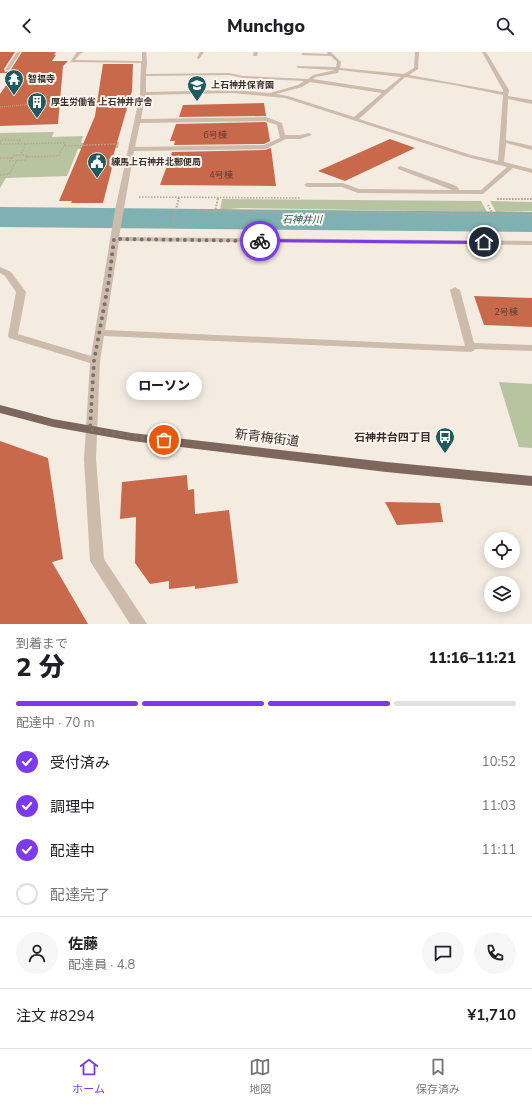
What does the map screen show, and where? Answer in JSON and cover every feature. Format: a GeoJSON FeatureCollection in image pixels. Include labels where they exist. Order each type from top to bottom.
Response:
{"type":"FeatureCollection","features":[{"type":"Feature","properties":{"kind":"main road","name":"新青梅街道"},"geometry":{"type":"LineString","coordinates":[[0,409],[53,423],[140,438],[386,467],[532,481]]}},
{"type":"Feature","properties":{"kind":"street"},"geometry":{"type":"LineString","coordinates":[[7,69],[19,52]]}},
{"type":"Feature","properties":{"kind":"street"},"geometry":{"type":"LineString","coordinates":[[82,52],[78,53],[72,61],[207,76],[229,74],[243,77],[308,80],[386,92]]}},
{"type":"Feature","properties":{"kind":"street"},"geometry":{"type":"LineString","coordinates":[[139,624],[97,561],[90,459],[90,430],[94,361],[100,333],[118,213],[143,95],[144,52]]}},
{"type":"Feature","properties":{"kind":"street"},"geometry":{"type":"LineString","coordinates":[[199,58],[202,52]]}},
{"type":"Feature","properties":{"kind":"street"},"geometry":{"type":"LineString","coordinates":[[354,120],[404,76],[416,69],[417,52]]}},
{"type":"Feature","properties":{"kind":"street"},"geometry":{"type":"LineString","coordinates":[[484,52],[506,90],[501,164]]}},
{"type":"Feature","properties":{"kind":"street"},"geometry":{"type":"LineString","coordinates":[[270,94],[300,86],[315,76],[336,72],[338,68],[339,62],[331,54],[302,54]]}},
{"type":"Feature","properties":{"kind":"street"},"geometry":{"type":"LineString","coordinates":[[298,67],[338,68],[462,83],[532,102]]}},
{"type":"Feature","properties":{"kind":"street"},"geometry":{"type":"LineString","coordinates":[[143,95],[248,92],[286,97],[469,156],[532,171]]}},
{"type":"Feature","properties":{"kind":"street"},"geometry":{"type":"LineString","coordinates":[[132,146],[265,147],[283,139],[280,124],[266,119],[137,121]]}},
{"type":"Feature","properties":{"kind":"street"},"geometry":{"type":"LineString","coordinates":[[282,137],[309,136]]}},
{"type":"Feature","properties":{"kind":"street"},"geometry":{"type":"LineString","coordinates":[[502,142],[532,148]]}},
{"type":"Feature","properties":{"kind":"street"},"geometry":{"type":"LineString","coordinates":[[307,185],[343,185],[358,191],[483,192],[512,166]]}},
{"type":"Feature","properties":{"kind":"street"},"geometry":{"type":"LineString","coordinates":[[400,168],[452,186],[456,188],[455,192]]}},
{"type":"Feature","properties":{"kind":"street"},"geometry":{"type":"LineString","coordinates":[[114,239],[532,243]]}},
{"type":"Feature","properties":{"kind":"street"},"geometry":{"type":"LineString","coordinates":[[0,270],[8,274],[21,292],[13,336],[94,361]]}},
{"type":"Feature","properties":{"kind":"street"},"geometry":{"type":"LineString","coordinates":[[100,333],[471,349],[455,290]]}},
{"type":"Feature","properties":{"kind":"street"},"geometry":{"type":"LineString","coordinates":[[470,346],[532,348]]}},
{"type":"Feature","properties":{"kind":"path"},"geometry":{"type":"LineString","coordinates":[[39,96],[48,95]]}},
{"type":"Feature","properties":{"kind":"path"},"geometry":{"type":"LineString","coordinates":[[0,107],[143,95]]}},
{"type":"Feature","properties":{"kind":"path"},"geometry":{"type":"LineString","coordinates":[[0,143],[1,140],[20,140],[17,144]]}},
{"type":"Feature","properties":{"kind":"path"},"geometry":{"type":"LineString","coordinates":[[0,143],[65,143],[64,146]]}},
{"type":"Feature","properties":{"kind":"path"},"geometry":{"type":"LineString","coordinates":[[20,155],[27,144]]}},
{"type":"Feature","properties":{"kind":"path"},"geometry":{"type":"LineString","coordinates":[[64,146],[132,146]]}},
{"type":"Feature","properties":{"kind":"path"},"geometry":{"type":"LineString","coordinates":[[12,158],[10,160],[25,160],[26,157],[58,156],[64,146]]}},
{"type":"Feature","properties":{"kind":"path"},"geometry":{"type":"LineString","coordinates":[[0,158],[12,158],[14,155],[28,155],[26,157]]}},
{"type":"Feature","properties":{"kind":"path"},"geometry":{"type":"LineString","coordinates":[[0,175],[9,174],[17,160]]}},
{"type":"Feature","properties":{"kind":"path"},"geometry":{"type":"LineString","coordinates":[[171,228],[179,197]]}},
{"type":"Feature","properties":{"kind":"path"},"geometry":{"type":"LineString","coordinates":[[215,212],[218,197]]}},
{"type":"Feature","properties":{"kind":"path"},"geometry":{"type":"LineString","coordinates":[[488,204],[493,214]]}},
{"type":"Feature","properties":{"kind":"path"},"geometry":{"type":"LineString","coordinates":[[195,211],[532,215]]}},
{"type":"Feature","properties":{"kind":"green space"},"geometry":{"type":"Polygon","coordinates":[[[54,132],[52,137],[83,136],[81,143],[119,142],[118,148],[78,149],[67,176],[6,178],[0,188],[0,133],[54,132]]]}},
{"type":"Feature","properties":{"kind":"green space"},"geometry":{"type":"Polygon","coordinates":[[[222,199],[481,201],[487,212],[241,208],[220,210],[222,199]]]}},
{"type":"Feature","properties":{"kind":"green space"},"geometry":{"type":"Polygon","coordinates":[[[490,201],[532,202],[532,211],[496,212],[490,201]]]}},
{"type":"Feature","properties":{"kind":"green space"},"geometry":{"type":"Polygon","coordinates":[[[499,382],[532,384],[532,448],[519,447],[499,382]]]}},
{"type":"Feature","properties":{"kind":"building"},"geometry":{"type":"Polygon","coordinates":[[[0,52],[15,52],[4,69],[5,72],[10,71],[22,52],[56,52],[54,55],[56,55],[52,61],[68,61],[63,66],[58,124],[0,126],[0,94],[15,73],[0,73],[0,52]]]}},
{"type":"Feature","properties":{"kind":"building"},"geometry":{"type":"Polygon","coordinates":[[[103,64],[133,64],[132,91],[112,160],[114,160],[103,203],[71,203],[72,201],[59,201],[95,116],[103,64]]]}},
{"type":"Feature","properties":{"kind":"building"},"geometry":{"type":"Polygon","coordinates":[[[264,103],[266,116],[179,117],[183,105],[264,103]]]}},
{"type":"Feature","properties":{"kind":"building"},"geometry":{"type":"Polygon","coordinates":[[[267,123],[270,141],[264,144],[174,145],[175,141],[170,141],[176,124],[267,123]]]}},
{"type":"Feature","properties":{"kind":"building"},"geometry":{"type":"Polygon","coordinates":[[[390,139],[415,148],[345,181],[318,171],[390,139]]]}},
{"type":"Feature","properties":{"kind":"building"},"geometry":{"type":"Polygon","coordinates":[[[271,148],[276,186],[160,185],[172,152],[265,150],[271,148]]]}},
{"type":"Feature","properties":{"kind":"building"},"geometry":{"type":"Polygon","coordinates":[[[474,296],[532,298],[532,327],[484,325],[474,296]]]}},
{"type":"Feature","properties":{"kind":"building"},"geometry":{"type":"Polygon","coordinates":[[[0,441],[48,458],[63,559],[52,562],[88,624],[0,624],[0,441]]]}},
{"type":"Feature","properties":{"kind":"building"},"geometry":{"type":"Polygon","coordinates":[[[187,475],[188,490],[194,489],[195,514],[229,510],[238,583],[195,589],[195,586],[169,589],[169,581],[150,584],[135,563],[136,517],[120,519],[122,482],[187,475]]]}},
{"type":"Feature","properties":{"kind":"building"},"geometry":{"type":"Polygon","coordinates":[[[385,502],[440,503],[443,522],[397,525],[385,502]]]}},
{"type":"Feature","properties":{"kind":"waterway","name":"石神井川"},"geometry":{"type":"LineString","coordinates":[[0,217],[532,222]]}},
{"type":"Feature","properties":{"kind":"way so far"},"geometry":{"type":"LineString","coordinates":[[164,440],[132,437],[90,430],[94,361],[109,280],[114,239],[260,241]]}},
{"type":"Feature","properties":{"kind":"place","name":"智福寺"},"geometry":{"type":"Point","coordinates":[14,96]}},
{"type":"Feature","properties":{"kind":"place","name":"上石神井保育園"},"geometry":{"type":"Point","coordinates":[197,102]}},
{"type":"Feature","properties":{"kind":"place","name":"厚生労働省 上石神井庁舎"},"geometry":{"type":"Point","coordinates":[37,119]}},
{"type":"Feature","properties":{"kind":"place","name":"練馬上石神井北郵便局"},"geometry":{"type":"Point","coordinates":[97,179]}},
{"type":"Feature","properties":{"kind":"place","name":"ローソン"},"geometry":{"type":"Point","coordinates":[164,440]}},
{"type":"Feature","properties":{"kind":"place","name":"石神井台四丁目"},"geometry":{"type":"Point","coordinates":[445,454]}},
{"type":"Feature","properties":{"kind":"route"},"geometry":{"type":"LineString","coordinates":[[260,241],[484,242]]}}]}
